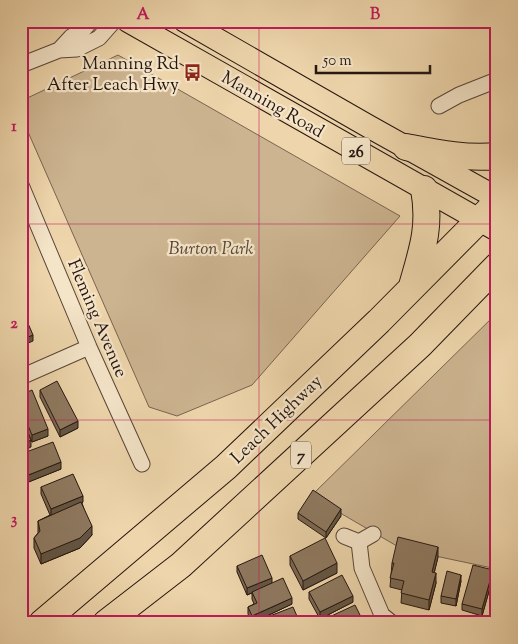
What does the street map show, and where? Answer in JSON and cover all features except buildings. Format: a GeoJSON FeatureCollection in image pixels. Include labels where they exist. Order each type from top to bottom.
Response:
{"type":"FeatureCollection","features":[{"type":"Feature","properties":{"kind":"highway"},"geometry":{"type":"LineString","coordinates":[[406,147],[460,157],[497,156]]}},
{"type":"Feature","properties":{"kind":"highway"},"geometry":{"type":"LineString","coordinates":[[412,287],[425,241],[427,206],[424,189]]}},
{"type":"Feature","properties":{"kind":"highway","name":"Leach Highway"},"geometry":{"type":"LineString","coordinates":[[42,623],[226,467],[412,287],[491,218]]}},
{"type":"Feature","properties":{"kind":"highway","name":"7"},"geometry":{"type":"LineString","coordinates":[[106,623],[181,565],[420,345],[497,266]]}},
{"type":"Feature","properties":{"kind":"highway"},"geometry":{"type":"LineString","coordinates":[[460,304],[497,291]]}},
{"type":"Feature","properties":{"kind":"highway"},"geometry":{"type":"LineString","coordinates":[[115,623],[181,565]]}},
{"type":"Feature","properties":{"kind":"main road","name":"Manning Road"},"geometry":{"type":"LineString","coordinates":[[128,21],[424,189],[491,218]]}},
{"type":"Feature","properties":{"kind":"main road","name":"Manning Road"},"geometry":{"type":"LineString","coordinates":[[185,21],[497,198]]}},
{"type":"Feature","properties":{"kind":"street"},"geometry":{"type":"LineString","coordinates":[[59,50],[71,37],[84,29],[91,21]]}},
{"type":"Feature","properties":{"kind":"street"},"geometry":{"type":"LineString","coordinates":[[21,65],[59,50],[77,49],[92,42],[99,38],[114,21]]}},
{"type":"Feature","properties":{"kind":"street"},"geometry":{"type":"LineString","coordinates":[[439,106],[459,95],[497,80]]}},
{"type":"Feature","properties":{"kind":"street","name":"Fleming Avenue"},"geometry":{"type":"LineString","coordinates":[[21,185],[89,347],[142,464]]}},
{"type":"Feature","properties":{"kind":"street"},"geometry":{"type":"LineString","coordinates":[[21,378],[89,347]]}},
{"type":"Feature","properties":{"kind":"street"},"geometry":{"type":"LineString","coordinates":[[359,542],[373,534]]}},
{"type":"Feature","properties":{"kind":"street"},"geometry":{"type":"LineString","coordinates":[[344,536],[359,542]]}},
{"type":"Feature","properties":{"kind":"street"},"geometry":{"type":"LineString","coordinates":[[359,542],[362,568],[382,615],[392,623]]}},
{"type":"Feature","properties":{"kind":"green space","name":"Burton Park"},"geometry":{"type":"Polygon","coordinates":[[[118,55],[400,216],[252,385],[177,416],[149,407],[21,116],[21,101],[118,55]]]}},
{"type":"Feature","properties":{"kind":"green space"},"geometry":{"type":"Polygon","coordinates":[[[497,313],[497,569],[402,549],[311,496],[497,313]]]}},
{"type":"Feature","properties":{"kind":"place","name":"Manning Rd After Leach Hwy"},"geometry":{"type":"Point","coordinates":[193,73]}}]}
